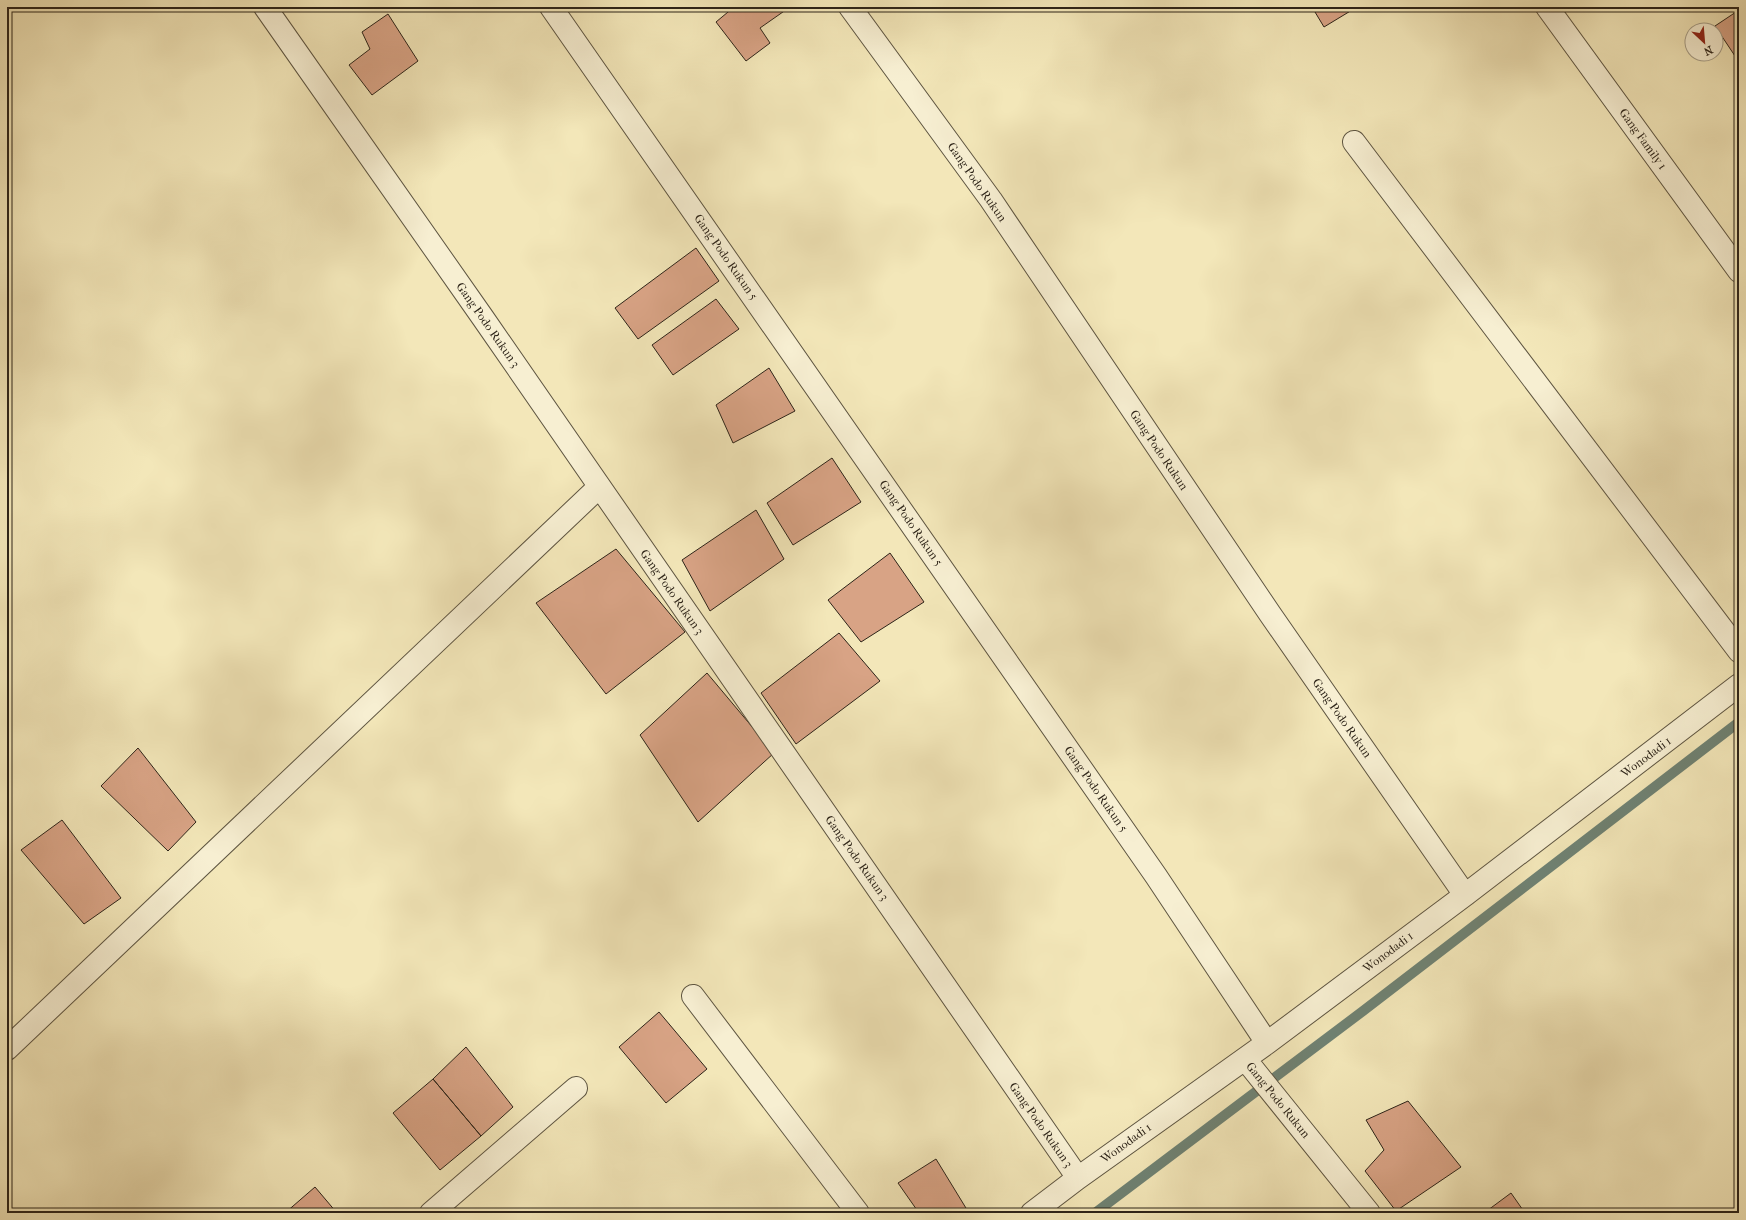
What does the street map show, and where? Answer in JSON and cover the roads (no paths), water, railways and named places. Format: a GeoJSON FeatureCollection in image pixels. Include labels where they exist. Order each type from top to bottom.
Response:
{"type":"FeatureCollection","features":[{"type":"Feature","properties":{"kind":"street","name":"Gang Podo Rukun 3"},"geometry":{"type":"LineString","coordinates":[[265,7],[1078,1178]]}},
{"type":"Feature","properties":{"kind":"street","name":"Gang Podo Rukun 5"},"geometry":{"type":"LineString","coordinates":[[551,7],[1156,876],[1267,1043]]}},
{"type":"Feature","properties":{"kind":"street","name":"Gang Podo Rukun"},"geometry":{"type":"LineString","coordinates":[[850,7],[991,200],[1270,614],[1465,895]]}},
{"type":"Feature","properties":{"kind":"street","name":"Gang Family 1"},"geometry":{"type":"LineString","coordinates":[[1547,7],[1739,271]]}},
{"type":"Feature","properties":{"kind":"street"},"geometry":{"type":"LineString","coordinates":[[1354,142],[1739,651]]}},
{"type":"Feature","properties":{"kind":"street"},"geometry":{"type":"LineString","coordinates":[[7,1049],[599,487]]}},
{"type":"Feature","properties":{"kind":"street","name":"Wonodadi 1"},"geometry":{"type":"LineString","coordinates":[[1032,1213],[1078,1178],[1245,1060],[1734,696]]}},
{"type":"Feature","properties":{"kind":"street"},"geometry":{"type":"LineString","coordinates":[[694,996],[858,1213]]}},
{"type":"Feature","properties":{"kind":"street","name":"Gang Podo Rukun"},"geometry":{"type":"LineString","coordinates":[[1245,1060],[1369,1213]]}},
{"type":"Feature","properties":{"kind":"street"},"geometry":{"type":"LineString","coordinates":[[431,1213],[576,1088]]}},
{"type":"Feature","properties":{"kind":"waterway"},"geometry":{"type":"LineString","coordinates":[[1095,1213],[1363,1011],[1739,722]]}}]}
